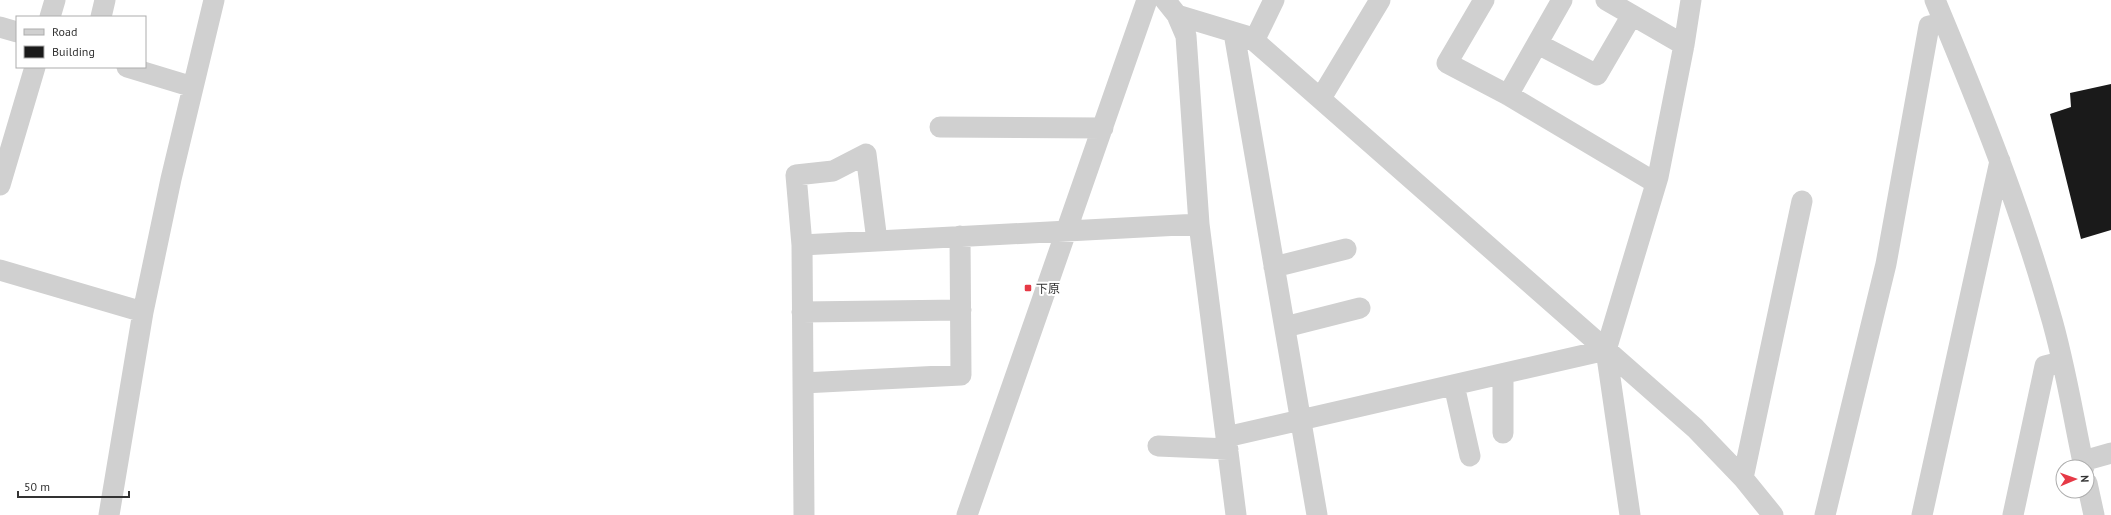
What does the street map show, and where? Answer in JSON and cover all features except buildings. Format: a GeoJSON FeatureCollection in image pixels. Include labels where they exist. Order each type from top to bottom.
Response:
{"type":"FeatureCollection","features":[{"type":"Feature","properties":{"kind":"street"},"geometry":{"type":"LineString","coordinates":[[50,16],[55,0]]}},
{"type":"Feature","properties":{"kind":"street"},"geometry":{"type":"LineString","coordinates":[[101,16],[105,0]]}},
{"type":"Feature","properties":{"kind":"street"},"geometry":{"type":"LineString","coordinates":[[109,515],[143,312],[193,86],[214,0]]}},
{"type":"Feature","properties":{"kind":"street"},"geometry":{"type":"LineString","coordinates":[[967,515],[1147,0]]}},
{"type":"Feature","properties":{"kind":"street"},"geometry":{"type":"LineString","coordinates":[[1254,41],[1274,0]]}},
{"type":"Feature","properties":{"kind":"street"},"geometry":{"type":"LineString","coordinates":[[1322,98],[1380,0]]}},
{"type":"Feature","properties":{"kind":"street"},"geometry":{"type":"LineString","coordinates":[[1484,0],[1447,63],[1508,95],[1656,183]]}},
{"type":"Feature","properties":{"kind":"street"},"geometry":{"type":"LineString","coordinates":[[1508,95],[1562,0]]}},
{"type":"Feature","properties":{"kind":"street"},"geometry":{"type":"LineString","coordinates":[[1606,0],[1684,45]]}},
{"type":"Feature","properties":{"kind":"street"},"geometry":{"type":"LineString","coordinates":[[1630,515],[1606,350],[1656,183],[1684,45],[1691,0]]}},
{"type":"Feature","properties":{"kind":"street"},"geometry":{"type":"LineString","coordinates":[[1935,0],[2000,161],[2051,314],[2082,459]]}},
{"type":"Feature","properties":{"kind":"street"},"geometry":{"type":"LineString","coordinates":[[1176,5],[1234,33],[1250,37],[1322,98],[1361,135],[1695,428],[1743,478],[1773,515]]}},
{"type":"Feature","properties":{"kind":"street"},"geometry":{"type":"LineString","coordinates":[[1176,5],[1186,36],[1199,224],[1236,515]]}},
{"type":"Feature","properties":{"kind":"street"},"geometry":{"type":"LineString","coordinates":[[1538,44],[1597,75],[1632,16]]}},
{"type":"Feature","properties":{"kind":"street"},"geometry":{"type":"LineString","coordinates":[[1825,515],[1886,264],[1928,26],[1944,23]]}},
{"type":"Feature","properties":{"kind":"street"},"geometry":{"type":"LineString","coordinates":[[0,27],[16,32]]}},
{"type":"Feature","properties":{"kind":"street"},"geometry":{"type":"LineString","coordinates":[[1234,33],[1317,515]]}},
{"type":"Feature","properties":{"kind":"street"},"geometry":{"type":"LineString","coordinates":[[0,185],[35,68]]}},
{"type":"Feature","properties":{"kind":"street"},"geometry":{"type":"LineString","coordinates":[[130,68],[193,86]]}},
{"type":"Feature","properties":{"kind":"street"},"geometry":{"type":"LineString","coordinates":[[940,127],[1103,128]]}},
{"type":"Feature","properties":{"kind":"street"},"geometry":{"type":"LineString","coordinates":[[804,515],[802,245],[796,175],[833,171],[866,154],[877,241]]}},
{"type":"Feature","properties":{"kind":"street"},"geometry":{"type":"LineString","coordinates":[[1922,515],[2000,161]]}},
{"type":"Feature","properties":{"kind":"street"},"geometry":{"type":"LineString","coordinates":[[1743,478],[1802,201]]}},
{"type":"Feature","properties":{"kind":"street"},"geometry":{"type":"LineString","coordinates":[[802,245],[1199,224]]}},
{"type":"Feature","properties":{"kind":"street"},"geometry":{"type":"LineString","coordinates":[[803,383],[961,376],[960,236]]}},
{"type":"Feature","properties":{"kind":"street"},"geometry":{"type":"LineString","coordinates":[[1274,267],[1346,249]]}},
{"type":"Feature","properties":{"kind":"street"},"geometry":{"type":"LineString","coordinates":[[0,270],[143,312]]}},
{"type":"Feature","properties":{"kind":"street"},"geometry":{"type":"LineString","coordinates":[[1285,327],[1360,308]]}},
{"type":"Feature","properties":{"kind":"street"},"geometry":{"type":"LineString","coordinates":[[802,312],[961,310]]}},
{"type":"Feature","properties":{"kind":"street"},"geometry":{"type":"LineString","coordinates":[[1158,446],[1227,443],[1301,420],[1606,350]]}},
{"type":"Feature","properties":{"kind":"street"},"geometry":{"type":"LineString","coordinates":[[2013,515],[2046,366],[2061,362]]}},
{"type":"Feature","properties":{"kind":"street"},"geometry":{"type":"LineString","coordinates":[[1503,374],[1503,433]]}},
{"type":"Feature","properties":{"kind":"street"},"geometry":{"type":"LineString","coordinates":[[1454,385],[1470,456]]}},
{"type":"Feature","properties":{"kind":"street"},"geometry":{"type":"LineString","coordinates":[[2095,459],[2111,453]]}},
{"type":"Feature","properties":{"kind":"street"},"geometry":{"type":"LineString","coordinates":[[2090,499],[2094,515]]}},
{"type":"Feature","properties":{"kind":"place","name":"下原"},"geometry":{"type":"Point","coordinates":[1028,288]}}]}
